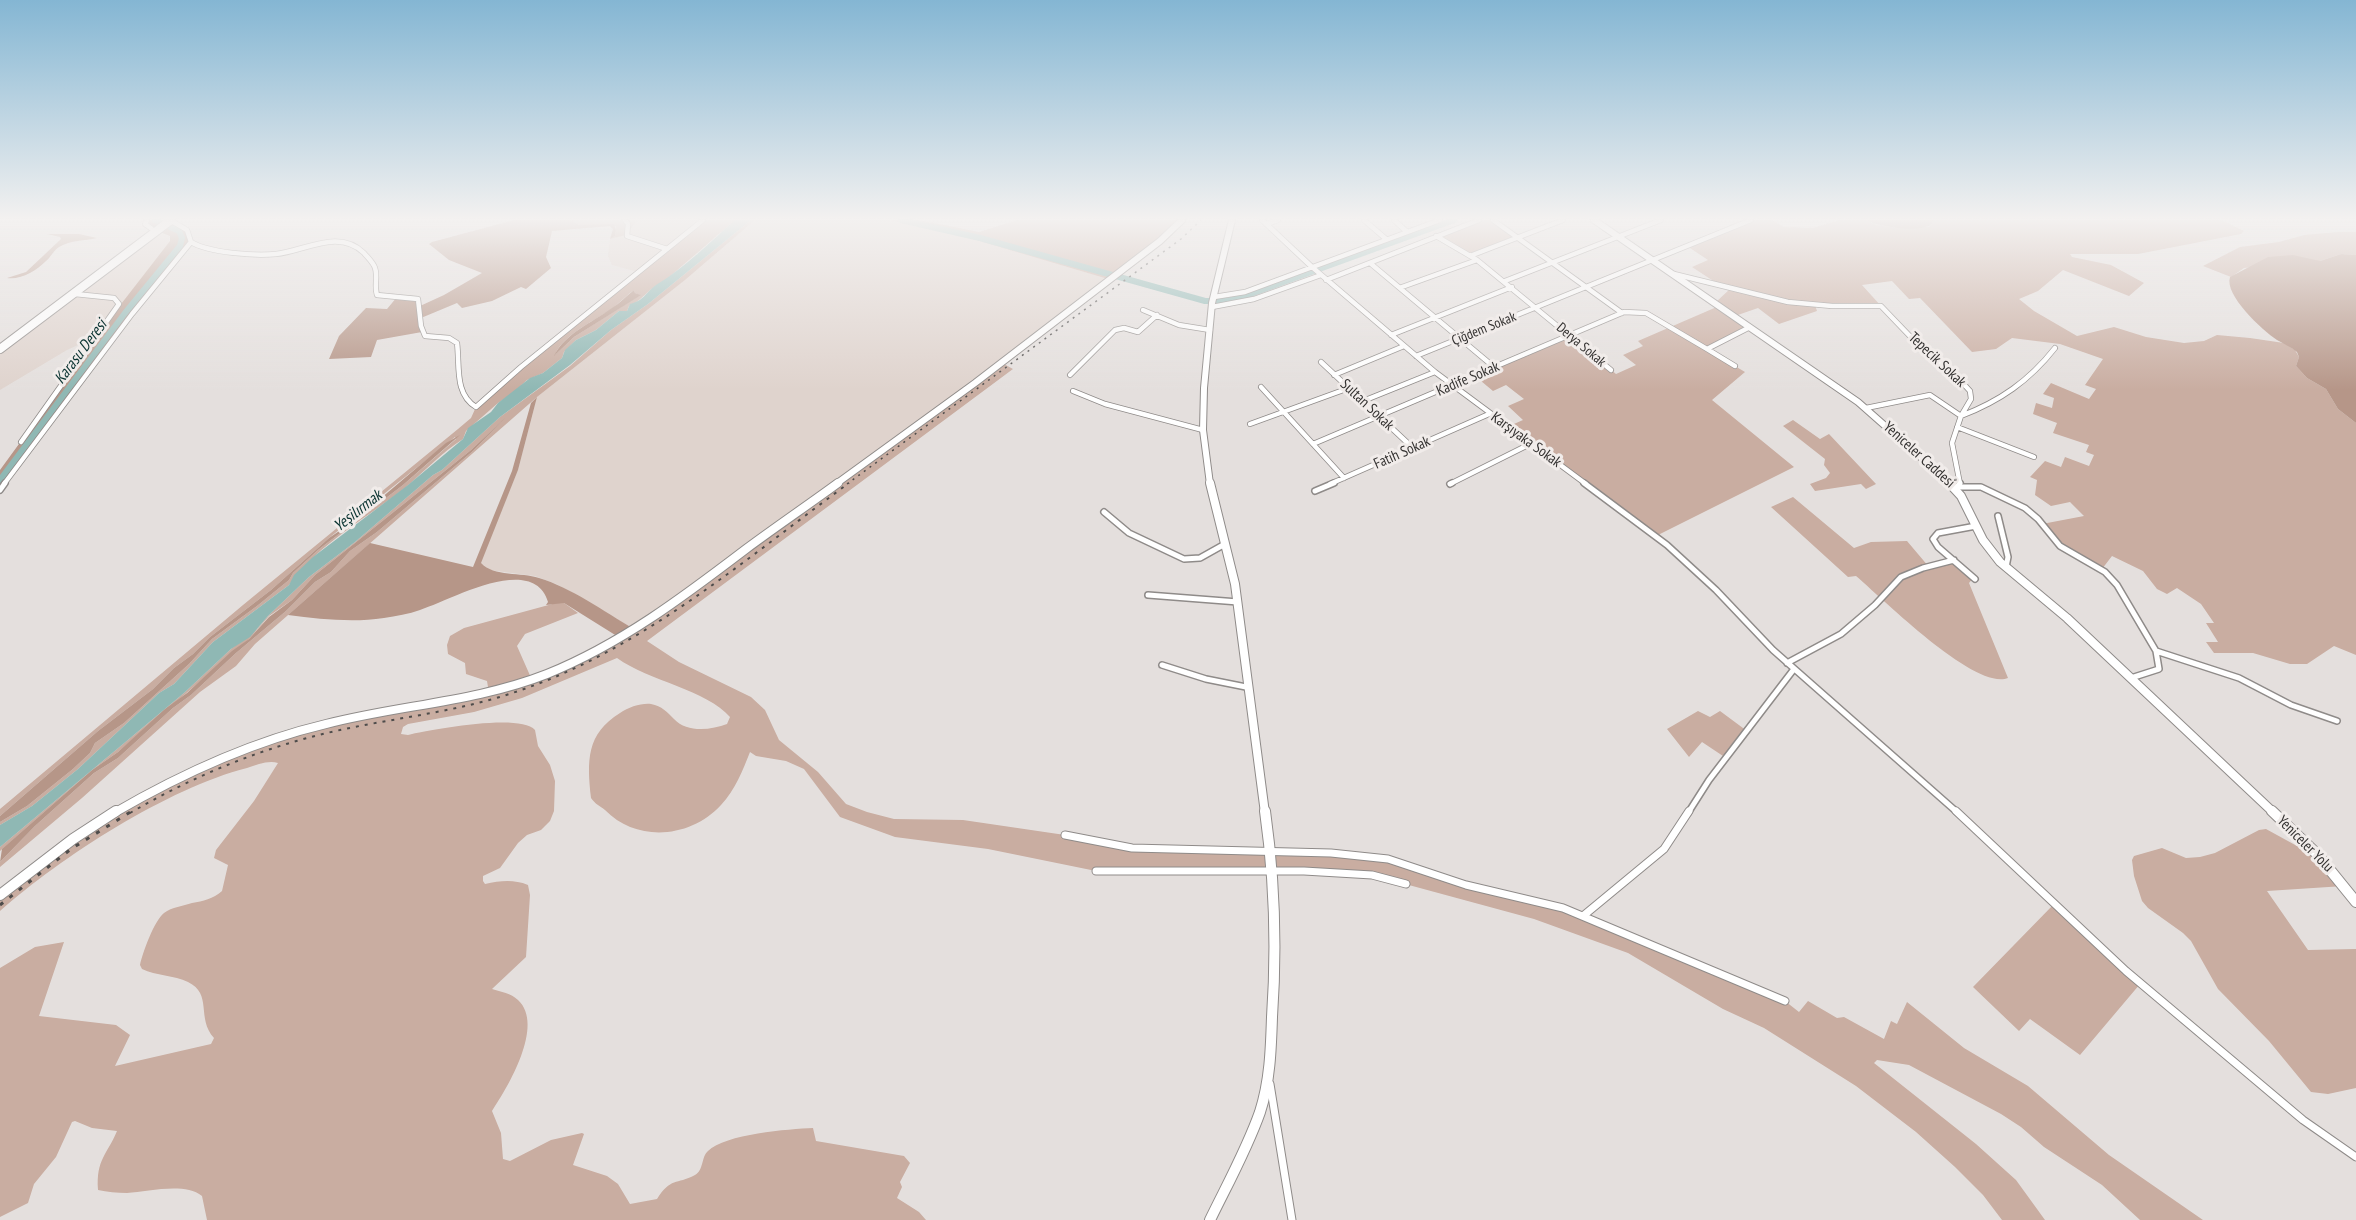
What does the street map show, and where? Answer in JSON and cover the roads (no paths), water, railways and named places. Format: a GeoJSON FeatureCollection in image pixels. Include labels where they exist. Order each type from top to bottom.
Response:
{"type":"FeatureCollection","features":[{"type":"Feature","properties":{"kind":"highway"},"geometry":{"type":"LineString","coordinates":[[0,343],[90,277]]}},
{"type":"Feature","properties":{"kind":"highway"},"geometry":{"type":"LineString","coordinates":[[0,349],[94,277]]}},
{"type":"Feature","properties":{"kind":"street"},"geometry":{"type":"LineString","coordinates":[[0,490],[162,277]]}},
{"type":"Feature","properties":{"kind":"street"},"geometry":{"type":"LineString","coordinates":[[377,277],[375,289],[377,295],[418,298],[421,326],[425,336],[448,338],[457,343],[464,394],[468,403],[476,407],[521,367],[632,277]]}},
{"type":"Feature","properties":{"kind":"street"},"geometry":{"type":"LineString","coordinates":[[0,895],[84,831],[163,785],[225,757],[326,724],[497,692],[551,673],[609,645],[659,612],[920,425],[1112,277]]}},
{"type":"Feature","properties":{"kind":"street"},"geometry":{"type":"LineString","coordinates":[[1219,277],[1210,330],[1204,388],[1203,429],[1206,463],[1238,602],[1246,687],[1271,851],[1276,955],[1269,1076],[1292,1220]]}},
{"type":"Feature","properties":{"kind":"street"},"geometry":{"type":"LineString","coordinates":[[1213,302],[1296,277]]}},
{"type":"Feature","properties":{"kind":"street"},"geometry":{"type":"LineString","coordinates":[[1213,302],[1254,299],[1303,277]]}},
{"type":"Feature","properties":{"kind":"street","name":"Karşıyaka Sokak"},"geometry":{"type":"LineString","coordinates":[[1323,277],[1435,372],[1662,541],[1716,590],[1794,669],[1861,725],[1973,826],[2140,984],[2303,1120],[2356,1157]]}},
{"type":"Feature","properties":{"kind":"street"},"geometry":{"type":"LineString","coordinates":[[1326,280],[1333,277]]}},
{"type":"Feature","properties":{"kind":"street"},"geometry":{"type":"LineString","coordinates":[[1389,277],[1494,367]]}},
{"type":"Feature","properties":{"kind":"street"},"geometry":{"type":"LineString","coordinates":[[1402,287],[1430,277]]}},
{"type":"Feature","properties":{"kind":"street","name":"Derya Sokak"},"geometry":{"type":"LineString","coordinates":[[1500,277],[1611,370]]}},
{"type":"Feature","properties":{"kind":"street"},"geometry":{"type":"LineString","coordinates":[[1505,281],[1515,277]]}},
{"type":"Feature","properties":{"kind":"street"},"geometry":{"type":"LineString","coordinates":[[1572,277],[1622,313],[1636,311],[1646,314],[1735,366]]}},
{"type":"Feature","properties":{"kind":"street","name":"Çiğdem Sokak"},"geometry":{"type":"LineString","coordinates":[[1416,356],[1613,277]]}},
{"type":"Feature","properties":{"kind":"street","name":"Yeniceler Caddesi"},"geometry":{"type":"LineString","coordinates":[[1678,277],[1866,408],[1958,488],[1988,548],[2006,567],[2067,618],[2249,790]]}},
{"type":"Feature","properties":{"kind":"street","name":"Tepecik Sokak"},"geometry":{"type":"LineString","coordinates":[[1686,277],[1788,302],[1832,306],[1881,306],[1928,355],[1949,368],[1970,391],[1971,399],[1957,427],[1953,451],[1958,488]]}},
{"type":"Feature","properties":{"kind":"street"},"geometry":{"type":"LineString","coordinates":[[1391,335],[1512,286]]}},
{"type":"Feature","properties":{"kind":"street"},"geometry":{"type":"LineString","coordinates":[[21,442],[119,304],[114,298],[73,293]]}},
{"type":"Feature","properties":{"kind":"street"},"geometry":{"type":"LineString","coordinates":[[1143,310],[1179,325],[1210,330]]}},
{"type":"Feature","properties":{"kind":"street","name":"Kadife Sokak"},"geometry":{"type":"LineString","coordinates":[[1313,444],[1622,313]]}},
{"type":"Feature","properties":{"kind":"street"},"geometry":{"type":"LineString","coordinates":[[1070,375],[1084,364],[1114,330],[1123,327],[1138,332],[1157,315]]}},
{"type":"Feature","properties":{"kind":"street"},"geometry":{"type":"LineString","coordinates":[[1707,350],[1750,327]]}},
{"type":"Feature","properties":{"kind":"street"},"geometry":{"type":"LineString","coordinates":[[1334,375],[1404,346]]}},
{"type":"Feature","properties":{"kind":"street"},"geometry":{"type":"LineString","coordinates":[[1866,408],[1930,395],[1961,416],[2000,400],[2013,392],[2040,368],[2055,348]]}},
{"type":"Feature","properties":{"kind":"street","name":"Sultan Sokak"},"geometry":{"type":"LineString","coordinates":[[1321,362],[1413,448]]}},
{"type":"Feature","properties":{"kind":"street"},"geometry":{"type":"LineString","coordinates":[[1363,401],[1435,372]]}},
{"type":"Feature","properties":{"kind":"street"},"geometry":{"type":"LineString","coordinates":[[1261,387],[1344,478]]}},
{"type":"Feature","properties":{"kind":"street"},"geometry":{"type":"LineString","coordinates":[[1250,424],[1348,388]]}},
{"type":"Feature","properties":{"kind":"street"},"geometry":{"type":"LineString","coordinates":[[1073,392],[1105,404],[1203,429]]}},
{"type":"Feature","properties":{"kind":"street","name":"Fatih Sokak"},"geometry":{"type":"LineString","coordinates":[[1315,491],[1489,414]]}},
{"type":"Feature","properties":{"kind":"street"},"geometry":{"type":"LineString","coordinates":[[1957,427],[2034,457]]}},
{"type":"Feature","properties":{"kind":"street"},"geometry":{"type":"LineString","coordinates":[[1450,484],[1530,444]]}},
{"type":"Feature","properties":{"kind":"street"},"geometry":{"type":"LineString","coordinates":[[1958,488],[1981,487],[2025,508],[2038,519],[2060,546],[2105,572],[2117,585],[2156,651],[2159,669],[2131,678]]}},
{"type":"Feature","properties":{"kind":"street"},"geometry":{"type":"LineString","coordinates":[[1104,512],[1129,533],[1184,559],[1200,558],[1225,544]]}},
{"type":"Feature","properties":{"kind":"street"},"geometry":{"type":"LineString","coordinates":[[1998,516],[2008,557],[2006,567]]}},
{"type":"Feature","properties":{"kind":"street"},"geometry":{"type":"LineString","coordinates":[[1976,526],[1938,533],[1933,537],[1938,547],[1976,579]]}},
{"type":"Feature","properties":{"kind":"street"},"geometry":{"type":"LineString","coordinates":[[1788,663],[1841,634],[1875,605],[1901,578],[1923,568],[1954,560]]}},
{"type":"Feature","properties":{"kind":"street"},"geometry":{"type":"LineString","coordinates":[[1148,595],[1238,602]]}},
{"type":"Feature","properties":{"kind":"street"},"geometry":{"type":"LineString","coordinates":[[2156,651],[2225,673],[2291,705],[2337,722]]}},
{"type":"Feature","properties":{"kind":"street"},"geometry":{"type":"LineString","coordinates":[[1162,665],[1206,679],[1246,687]]}},
{"type":"Feature","properties":{"kind":"street"},"geometry":{"type":"LineString","coordinates":[[1583,916],[1664,849],[1709,780],[1794,669]]}},
{"type":"Feature","properties":{"kind":"street","name":"Yeniceler Yolu"},"geometry":{"type":"LineString","coordinates":[[2249,790],[2317,854],[2356,902]]}},
{"type":"Feature","properties":{"kind":"street"},"geometry":{"type":"LineString","coordinates":[[1065,835],[1132,848],[1271,851],[1388,859],[1466,885],[1539,900],[1583,916],[1785,1001]]}},
{"type":"Feature","properties":{"kind":"street"},"geometry":{"type":"LineString","coordinates":[[1096,871],[1273,870],[1372,875],[1406,884]]}},
{"type":"Feature","properties":{"kind":"street"},"geometry":{"type":"LineString","coordinates":[[1210,1220],[1247,1144],[1269,1076]]}},
{"type":"Feature","properties":{"kind":"water"},"geometry":{"type":"Polygon","coordinates":[[[681,277],[500,417],[442,470],[309,577],[268,616],[250,637],[231,649],[184,693],[0,847],[0,825],[32,806],[78,769],[159,693],[174,684],[213,642],[289,585],[294,575],[313,557],[408,485],[463,439],[468,428],[491,412],[498,403],[530,378],[543,373],[562,358],[565,350],[576,340],[596,330],[619,311],[627,311],[630,304],[642,298],[667,278],[681,277]]]}},
{"type":"Feature","properties":{"kind":"waterway","name":"Karasu Deresi"},"geometry":{"type":"LineString","coordinates":[[0,480],[155,277]]}},
{"type":"Feature","properties":{"kind":"waterway"},"geometry":{"type":"LineString","coordinates":[[1119,277],[1205,301],[1227,301],[1298,277]]}},
{"type":"Feature","properties":{"kind":"railway"},"geometry":{"type":"LineString","coordinates":[[847,484],[1129,277]]}},
{"type":"Feature","properties":{"kind":"railway"},"geometry":{"type":"LineString","coordinates":[[130,813],[205,774],[285,744],[340,730],[477,703],[521,690],[566,672],[610,651],[692,599],[849,483]]}},
{"type":"Feature","properties":{"kind":"railway"},"geometry":{"type":"LineString","coordinates":[[0,905],[71,849],[132,811]]}},
{"type":"Feature","properties":{"kind":"water label","name":"Yeşilırmak"},"geometry":{"type":"Point","coordinates":[358,511]}}]}
